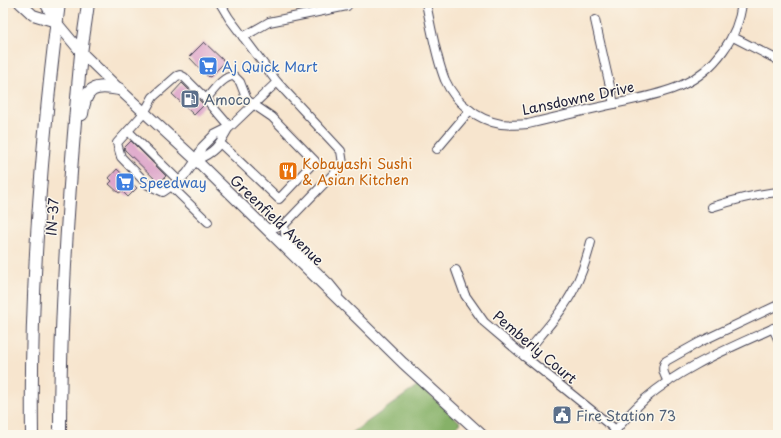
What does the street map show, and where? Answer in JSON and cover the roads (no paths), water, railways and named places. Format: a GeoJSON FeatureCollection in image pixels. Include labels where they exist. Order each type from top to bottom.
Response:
{"type":"FeatureCollection","features":[{"type":"Feature","properties":{"kind":"highway","name":"IN-37"},"geometry":{"type":"LineString","coordinates":[[32,435],[36,252],[43,155],[58,3]]}},
{"type":"Feature","properties":{"kind":"highway","name":"IN-37"},"geometry":{"type":"LineString","coordinates":[[60,435],[63,274],[81,52],[88,3]]}},
{"type":"Feature","properties":{"kind":"highway"},"geometry":{"type":"LineString","coordinates":[[63,274],[71,265],[81,121],[84,102],[88,93],[97,87],[106,86],[119,89]]}},
{"type":"Feature","properties":{"kind":"main road"},"geometry":{"type":"LineString","coordinates":[[20,3],[33,15],[56,22]]}},
{"type":"Feature","properties":{"kind":"main road","name":"Greenfield Avenue"},"geometry":{"type":"LineString","coordinates":[[45,3],[56,22],[81,52],[196,160],[403,363],[482,435]]}},
{"type":"Feature","properties":{"kind":"street"},"geometry":{"type":"LineString","coordinates":[[220,3],[243,37],[277,82],[341,151],[343,164],[284,224],[266,229]]}},
{"type":"Feature","properties":{"kind":"street","name":"Lansdowne Drive"},"geometry":{"type":"LineString","coordinates":[[426,3],[442,72],[456,98],[470,110],[491,121],[499,124],[517,125],[528,124],[614,104],[668,91],[684,85],[698,77],[711,66],[733,37],[742,3]]}},
{"type":"Feature","properties":{"kind":"street"},"geometry":{"type":"LineString","coordinates":[[243,37],[269,22],[347,6]]}},
{"type":"Feature","properties":{"kind":"street"},"geometry":{"type":"LineString","coordinates":[[595,20],[614,104]]}},
{"type":"Feature","properties":{"kind":"street"},"geometry":{"type":"LineString","coordinates":[[733,37],[778,60]]}},
{"type":"Feature","properties":{"kind":"street"},"geometry":{"type":"LineString","coordinates":[[180,75],[184,77],[206,99],[230,127],[214,135],[202,147],[196,160],[187,173],[163,192],[148,184],[121,157],[117,143],[144,112],[153,97],[180,75]]}},
{"type":"Feature","properties":{"kind":"street"},"geometry":{"type":"LineString","coordinates":[[206,99],[225,79],[230,76],[234,76],[240,82],[247,100],[272,117],[315,161],[279,199],[220,143]]}},
{"type":"Feature","properties":{"kind":"street"},"geometry":{"type":"LineString","coordinates":[[196,160],[210,155],[230,127],[277,82]]}},
{"type":"Feature","properties":{"kind":"street"},"geometry":{"type":"LineString","coordinates":[[437,149],[470,110]]}},
{"type":"Feature","properties":{"kind":"street"},"geometry":{"type":"LineString","coordinates":[[128,130],[178,181]]}},
{"type":"Feature","properties":{"kind":"street"},"geometry":{"type":"LineString","coordinates":[[171,186],[208,222]]}},
{"type":"Feature","properties":{"kind":"street"},"geometry":{"type":"LineString","coordinates":[[712,207],[740,198],[778,192]]}},
{"type":"Feature","properties":{"kind":"street"},"geometry":{"type":"LineString","coordinates":[[284,224],[286,240],[329,283],[349,310]]}},
{"type":"Feature","properties":{"kind":"street"},"geometry":{"type":"LineString","coordinates":[[524,356],[566,303],[574,290],[591,242]]}},
{"type":"Feature","properties":{"kind":"street","name":"Pemberly Court"},"geometry":{"type":"LineString","coordinates":[[456,270],[465,295],[476,312],[496,333],[614,432]]}},
{"type":"Feature","properties":{"kind":"street"},"geometry":{"type":"LineString","coordinates":[[668,382],[663,371],[666,361],[700,342],[778,305]]}},
{"type":"Feature","properties":{"kind":"street"},"geometry":{"type":"LineString","coordinates":[[614,432],[645,399],[668,382],[690,369],[775,327],[778,338]]}},
{"type":"Feature","properties":{"kind":"place","name":"Aj Quick Mart"},"geometry":{"type":"Point","coordinates":[208,66]}},
{"type":"Feature","properties":{"kind":"place","name":"Amoco"},"geometry":{"type":"Point","coordinates":[190,99]}},
{"type":"Feature","properties":{"kind":"place","name":"Kobayashi Sushi & Asian Kitchen"},"geometry":{"type":"Point","coordinates":[288,171]}},
{"type":"Feature","properties":{"kind":"place","name":"Speedway"},"geometry":{"type":"Point","coordinates":[125,182]}},
{"type":"Feature","properties":{"kind":"place","name":"Fire Station 73"},"geometry":{"type":"Point","coordinates":[562,415]}}]}
